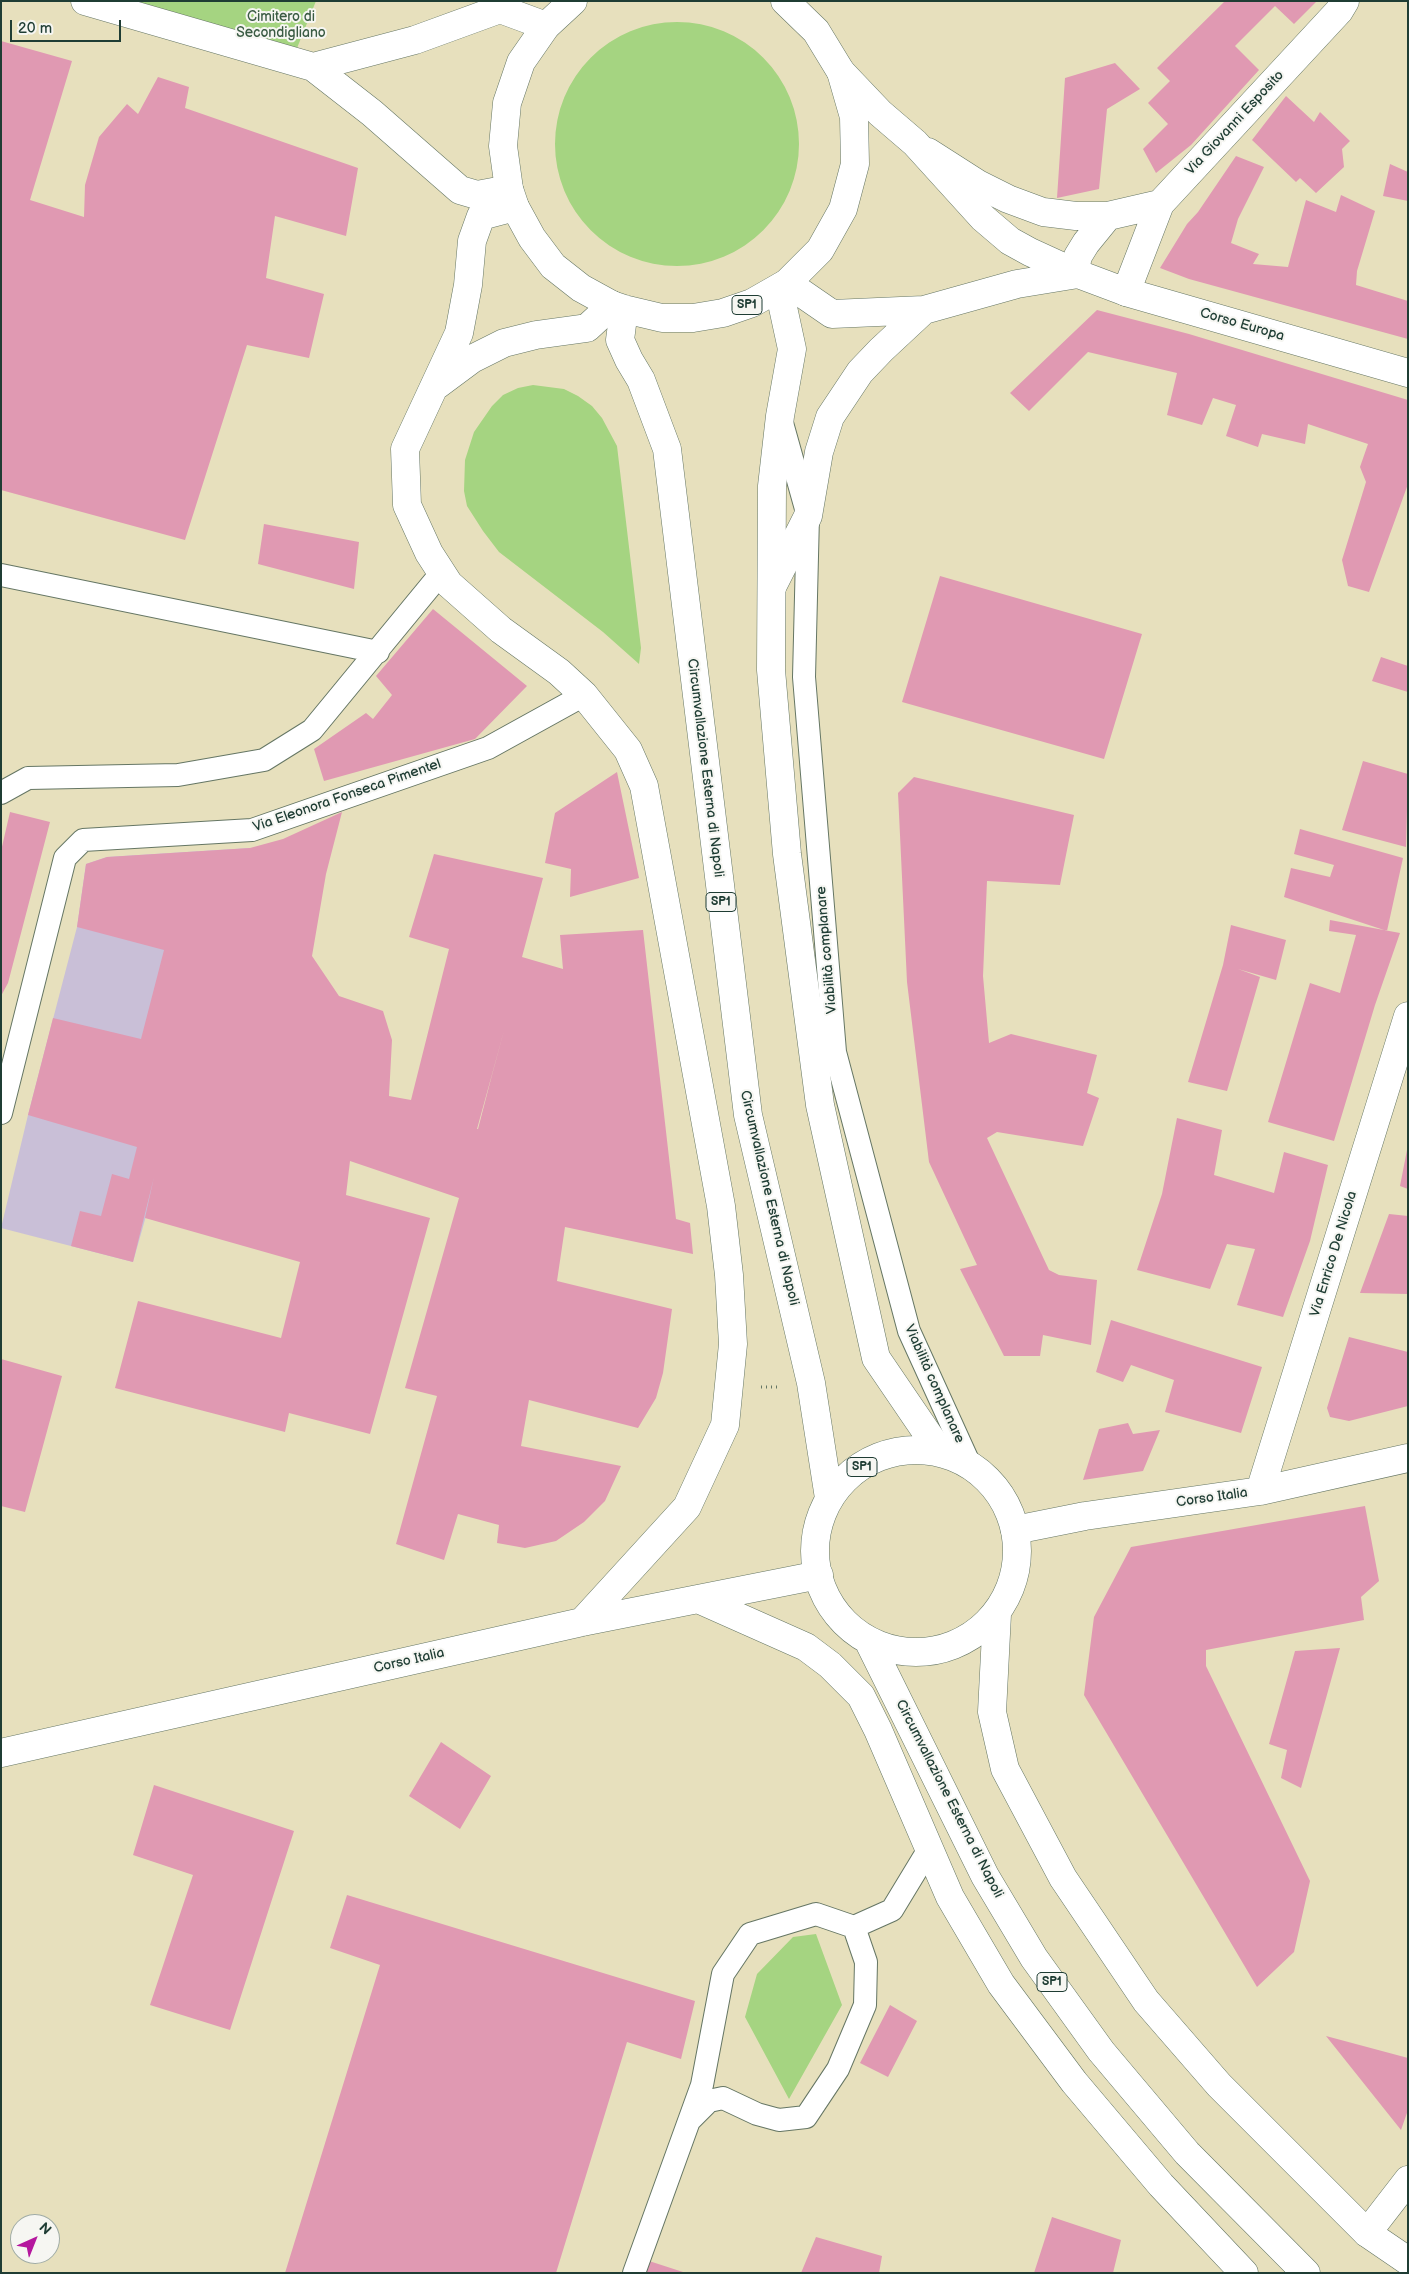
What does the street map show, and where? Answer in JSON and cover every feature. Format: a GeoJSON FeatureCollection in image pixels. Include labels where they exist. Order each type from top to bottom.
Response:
{"type":"FeatureCollection","features":[{"type":"Feature","properties":{"kind":"main road"},"geometry":{"type":"LineString","coordinates":[[85,1],[313,67],[372,113],[460,190],[477,195],[512,198]]}},
{"type":"Feature","properties":{"kind":"main road","name":"SP1"},"geometry":{"type":"LineString","coordinates":[[559,11],[521,62],[507,103],[503,146],[512,198],[532,238],[553,266],[581,288],[618,307],[662,318],[693,318],[723,313],[752,304],[783,286],[820,250],[843,209],[855,164],[854,117],[841,72],[816,31],[786,1]]}},
{"type":"Feature","properties":{"kind":"main road","name":"Via Giovanni Esposito"},"geometry":{"type":"LineString","coordinates":[[1160,204],[1340,10],[1345,1]]}},
{"type":"Feature","properties":{"kind":"main road"},"geometry":{"type":"LineString","coordinates":[[313,67],[415,40],[500,9],[559,11]]}},
{"type":"Feature","properties":{"kind":"main road"},"geometry":{"type":"LineString","coordinates":[[841,72],[880,113],[915,143],[978,184],[1008,199],[1043,212],[1076,216],[1108,216],[1160,204]]}},
{"type":"Feature","properties":{"kind":"main road","name":"Corso Europa"},"geometry":{"type":"LineString","coordinates":[[915,143],[983,218],[1010,241],[1078,274],[1126,292],[1408,373]]}},
{"type":"Feature","properties":{"kind":"main road"},"geometry":{"type":"LineString","coordinates":[[512,198],[481,216],[472,241],[468,285],[459,333],[436,386],[405,449],[406,505],[429,553],[449,584],[501,630],[559,672],[584,695],[628,750],[644,786],[721,1206],[729,1275],[733,1344],[725,1425],[687,1507],[582,1622]]}},
{"type":"Feature","properties":{"kind":"main road"},"geometry":{"type":"LineString","coordinates":[[1126,292],[1160,204]]}},
{"type":"Feature","properties":{"kind":"main road"},"geometry":{"type":"LineString","coordinates":[[783,286],[832,314],[924,310],[1017,284],[1078,274],[1076,265],[1078,256],[1108,216]]}},
{"type":"Feature","properties":{"kind":"main road","name":"SP1"},"geometry":{"type":"LineString","coordinates":[[783,286],[792,349],[780,416],[772,486],[772,670],[787,854],[820,1105],[876,1358],[940,1452]]}},
{"type":"Feature","properties":{"kind":"main road"},"geometry":{"type":"LineString","coordinates":[[436,386],[472,359],[504,344],[536,335],[587,328],[618,307]]}},
{"type":"Feature","properties":{"kind":"main road","name":"Circumvallazione Esterna di Napoli"},"geometry":{"type":"LineString","coordinates":[[618,307],[620,340],[628,360],[642,380],[667,450],[748,1115],[811,1383],[830,1498]]}},
{"type":"Feature","properties":{"kind":"main road"},"geometry":{"type":"LineString","coordinates":[[772,587],[808,516],[819,452],[830,417],[860,372],[924,310]]}},
{"type":"Feature","properties":{"kind":"main road","name":"Via Enrico De Nicola"},"geometry":{"type":"LineString","coordinates":[[1260,1491],[1408,1016]]}},
{"type":"Feature","properties":{"kind":"main road","name":"Circumvallazione Esterna di Napoli"},"geometry":{"type":"LineString","coordinates":[[908,1450],[940,1452],[970,1465],[994,1486],[1011,1513],[1018,1548],[1014,1583],[997,1614],[971,1638],[938,1651],[903,1652],[870,1642],[841,1620],[822,1590],[815,1559],[817,1527],[830,1498],[850,1474],[878,1457],[908,1450]]}},
{"type":"Feature","properties":{"kind":"main road","name":"Corso Italia"},"geometry":{"type":"LineString","coordinates":[[1014,1530],[1085,1516],[1260,1491],[1408,1458]]}},
{"type":"Feature","properties":{"kind":"main road","name":"Corso Italia"},"geometry":{"type":"LineString","coordinates":[[1,1753],[582,1622],[819,1575]]}},
{"type":"Feature","properties":{"kind":"main road"},"geometry":{"type":"LineString","coordinates":[[698,1599],[806,1647],[830,1665],[862,1696],[950,1897],[1001,1984],[1074,2082],[1161,2185],[1244,2273]]}},
{"type":"Feature","properties":{"kind":"main road","name":"Circumvallazione Esterna di Napoli"},"geometry":{"type":"LineString","coordinates":[[997,1614],[992,1712],[1005,1769],[1063,1878],[1146,2001],[1219,2086],[1367,2234]]}},
{"type":"Feature","properties":{"kind":"main road","name":"Circumvallazione Esterna di Napoli"},"geometry":{"type":"LineString","coordinates":[[870,1642],[985,1876],[1034,1958],[1101,2051],[1187,2153],[1306,2273]]}},
{"type":"Feature","properties":{"kind":"main road"},"geometry":{"type":"LineString","coordinates":[[1367,2234],[1408,2180]]}},
{"type":"Feature","properties":{"kind":"main road"},"geometry":{"type":"LineString","coordinates":[[1367,2234],[1408,2261]]}},
{"type":"Feature","properties":{"kind":"main road"},"geometry":{"type":"LineString","coordinates":[[1367,2234],[1406,2273]]}},
{"type":"Feature","properties":{"kind":"lane","name":"Viabilità complanare"},"geometry":{"type":"LineString","coordinates":[[780,416],[808,516],[804,676],[835,1052],[909,1331],[970,1465]]}},
{"type":"Feature","properties":{"kind":"lane"},"geometry":{"type":"LineString","coordinates":[[1,793],[28,778],[178,775],[264,760],[312,730],[442,572]]}},
{"type":"Feature","properties":{"kind":"lane"},"geometry":{"type":"LineString","coordinates":[[1,575],[378,652]]}},
{"type":"Feature","properties":{"kind":"lane","name":"Via Eleonora Fonseca Pimentel"},"geometry":{"type":"LineString","coordinates":[[1,1113],[65,858],[83,840],[252,830],[488,748],[584,695]]}},
{"type":"Feature","properties":{"kind":"lane"},"geometry":{"type":"LineString","coordinates":[[634,2273],[702,2085],[723,1974],[750,1934],[816,1914],[854,1927],[892,1910],[929,1849]]}},
{"type":"Feature","properties":{"kind":"lane"},"geometry":{"type":"LineString","coordinates":[[689,2121],[709,2102],[723,2098],[757,2114],[779,2120],[806,2117],[838,2069],[865,2005],[866,1962],[854,1927]]}},
{"type":"Feature","properties":{"kind":"shaded area"},"geometry":{"type":"Polygon","coordinates":[[[250,848],[133,1262],[1,1228],[77,927],[86,864],[107,857],[250,848]]]}},
{"type":"Feature","properties":{"kind":"green space","name":"Cimitero di Secondigliano"},"geometry":{"type":"Polygon","coordinates":[[[125,1],[316,1],[295,53],[125,1]]]}},
{"type":"Feature","properties":{"kind":"green space"},"geometry":{"type":"Polygon","coordinates":[[[677,22],[701,24],[724,31],[735,36],[763,58],[785,86],[790,97],[797,120],[799,144],[797,168],[790,191],[785,202],[763,230],[735,252],[724,257],[701,264],[677,266],[653,264],[630,257],[619,252],[591,230],[569,202],[564,191],[557,168],[555,144],[557,120],[564,97],[569,86],[591,58],[619,36],[630,31],[653,24],[677,22]]]}},
{"type":"Feature","properties":{"kind":"green space"},"geometry":{"type":"Polygon","coordinates":[[[533,385],[564,389],[592,406],[602,418],[617,446],[641,648],[639,664],[603,632],[499,552],[467,506],[464,491],[465,460],[474,432],[492,406],[503,395],[518,388],[533,385]]]}},
{"type":"Feature","properties":{"kind":"green space"},"geometry":{"type":"Polygon","coordinates":[[[816,1934],[842,2005],[789,2099],[745,2017],[757,1974],[793,1937],[816,1934]]]}},
{"type":"Feature","properties":{"kind":"building"},"geometry":{"type":"Polygon","coordinates":[[[1225,1],[1317,1],[1294,24],[1275,6],[1235,46],[1259,70],[1191,145],[1156,173],[1143,149],[1168,124],[1148,103],[1170,81],[1157,68],[1225,1]]]}},
{"type":"Feature","properties":{"kind":"building"},"geometry":{"type":"Polygon","coordinates":[[[1,41],[72,61],[30,200],[84,217],[85,185],[99,137],[127,104],[138,114],[158,77],[189,87],[185,108],[358,168],[346,236],[275,216],[266,278],[324,294],[309,358],[247,345],[185,540],[1,490],[1,41]]]}},
{"type":"Feature","properties":{"kind":"building"},"geometry":{"type":"Polygon","coordinates":[[[1115,63],[1140,89],[1107,109],[1099,189],[1057,198],[1065,78],[1115,63]]]}},
{"type":"Feature","properties":{"kind":"building"},"geometry":{"type":"Polygon","coordinates":[[[1286,96],[1314,122],[1320,112],[1350,141],[1342,149],[1344,167],[1316,193],[1300,178],[1296,182],[1252,140],[1286,96]]]}},
{"type":"Feature","properties":{"kind":"building"},"geometry":{"type":"Polygon","coordinates":[[[1236,156],[1264,167],[1238,219],[1231,243],[1259,254],[1253,264],[1288,267],[1306,200],[1336,212],[1341,195],[1375,211],[1357,271],[1356,285],[1408,301],[1408,339],[1189,279],[1160,268],[1187,224],[1198,212],[1236,156]]]}},
{"type":"Feature","properties":{"kind":"building"},"geometry":{"type":"Polygon","coordinates":[[[1390,164],[1408,172],[1408,201],[1383,196],[1390,164]]]}},
{"type":"Feature","properties":{"kind":"building"},"geometry":{"type":"Polygon","coordinates":[[[1097,310],[1189,334],[1408,400],[1408,484],[1369,592],[1348,586],[1342,560],[1366,482],[1360,467],[1368,444],[1308,424],[1305,444],[1262,434],[1258,447],[1226,436],[1236,405],[1213,398],[1202,425],[1167,415],[1177,373],[1088,352],[1029,411],[1010,393],[1097,310]]]}},
{"type":"Feature","properties":{"kind":"building"},"geometry":{"type":"Polygon","coordinates":[[[264,524],[359,542],[354,589],[258,564],[264,524]]]}},
{"type":"Feature","properties":{"kind":"building"},"geometry":{"type":"Polygon","coordinates":[[[940,576],[1142,634],[1104,759],[902,702],[940,576]]]}},
{"type":"Feature","properties":{"kind":"building"},"geometry":{"type":"Polygon","coordinates":[[[433,609],[527,686],[475,739],[324,781],[314,749],[366,713],[373,719],[392,695],[376,676],[433,609]]]}},
{"type":"Feature","properties":{"kind":"building"},"geometry":{"type":"Polygon","coordinates":[[[1381,657],[1408,666],[1408,692],[1372,681],[1381,657]]]}},
{"type":"Feature","properties":{"kind":"building"},"geometry":{"type":"Polygon","coordinates":[[[1363,761],[1408,774],[1406,847],[1342,830],[1363,761]]]}},
{"type":"Feature","properties":{"kind":"building"},"geometry":{"type":"Polygon","coordinates":[[[617,772],[639,878],[570,897],[571,869],[545,863],[555,813],[617,772]]]}},
{"type":"Feature","properties":{"kind":"building"},"geometry":{"type":"Polygon","coordinates":[[[914,777],[1074,815],[1060,885],[987,881],[983,976],[989,1043],[1011,1034],[1097,1055],[1087,1093],[1099,1098],[1083,1146],[997,1132],[987,1138],[1049,1270],[1059,1275],[1097,1280],[1091,1345],[1043,1335],[1040,1356],[1004,1356],[960,1269],[977,1265],[929,1162],[907,982],[898,793],[914,777]]]}},
{"type":"Feature","properties":{"kind":"building"},"geometry":{"type":"Polygon","coordinates":[[[10,812],[50,822],[8,983],[1,996],[1,851],[10,812]]]}},
{"type":"Feature","properties":{"kind":"building"},"geometry":{"type":"Polygon","coordinates":[[[342,812],[326,874],[312,956],[339,996],[383,1011],[392,1040],[389,1096],[411,1100],[449,949],[409,937],[434,854],[543,878],[522,957],[563,969],[560,935],[643,930],[676,1219],[690,1223],[693,1254],[565,1227],[557,1281],[672,1309],[663,1373],[656,1398],[638,1428],[529,1400],[521,1446],[621,1466],[605,1501],[584,1522],[556,1541],[525,1548],[497,1543],[499,1525],[458,1514],[444,1560],[396,1544],[437,1396],[405,1388],[459,1198],[350,1161],[346,1195],[430,1218],[370,1434],[289,1413],[285,1432],[115,1388],[138,1301],[281,1338],[300,1262],[145,1218],[154,1177],[133,1262],[71,1246],[80,1211],[101,1216],[112,1174],[129,1179],[137,1147],[28,1115],[53,1018],[141,1039],[164,950],[77,927],[86,864],[107,857],[250,848],[283,839],[342,812]],[[505,1027],[477,1129],[478,1129],[505,1027]]]}},
{"type":"Feature","properties":{"kind":"building"},"geometry":{"type":"Polygon","coordinates":[[[1300,829],[1403,858],[1387,931],[1284,897],[1291,868],[1330,877],[1334,865],[1294,854],[1300,829]]]}},
{"type":"Feature","properties":{"kind":"building"},"geometry":{"type":"Polygon","coordinates":[[[1330,920],[1400,933],[1375,1005],[1334,1141],[1268,1122],[1310,983],[1340,993],[1356,935],[1329,931],[1330,920]]]}},
{"type":"Feature","properties":{"kind":"building"},"geometry":{"type":"Polygon","coordinates":[[[1231,925],[1286,940],[1276,980],[1238,969],[1260,977],[1227,1091],[1188,1082],[1223,965],[1231,925]]]}},
{"type":"Feature","properties":{"kind":"building"},"geometry":{"type":"Polygon","coordinates":[[[1177,1118],[1222,1130],[1214,1175],[1274,1193],[1284,1152],[1328,1165],[1310,1241],[1283,1317],[1237,1305],[1255,1249],[1227,1244],[1210,1289],[1137,1270],[1162,1194],[1177,1118]]]}},
{"type":"Feature","properties":{"kind":"building"},"geometry":{"type":"Polygon","coordinates":[[[1408,1150],[1408,1189],[1400,1186],[1408,1150]]]}},
{"type":"Feature","properties":{"kind":"building"},"geometry":{"type":"Polygon","coordinates":[[[1389,1214],[1408,1216],[1408,1294],[1360,1293],[1389,1214]]]}},
{"type":"Feature","properties":{"kind":"building"},"geometry":{"type":"Polygon","coordinates":[[[1111,1320],[1262,1367],[1241,1433],[1165,1412],[1174,1380],[1131,1365],[1123,1382],[1096,1372],[1111,1320]]]}},
{"type":"Feature","properties":{"kind":"building"},"geometry":{"type":"Polygon","coordinates":[[[1349,1337],[1408,1352],[1408,1406],[1349,1421],[1330,1417],[1327,1408],[1349,1337]]]}},
{"type":"Feature","properties":{"kind":"building"},"geometry":{"type":"Polygon","coordinates":[[[1,1359],[62,1376],[25,1512],[1,1506],[1,1359]]]}},
{"type":"Feature","properties":{"kind":"building"},"geometry":{"type":"Polygon","coordinates":[[[1128,1423],[1133,1434],[1160,1430],[1143,1471],[1083,1480],[1099,1429],[1128,1423]]]}},
{"type":"Feature","properties":{"kind":"building"},"geometry":{"type":"Polygon","coordinates":[[[1365,1506],[1379,1581],[1361,1597],[1364,1620],[1206,1650],[1206,1666],[1310,1881],[1294,1952],[1257,1987],[1084,1695],[1094,1617],[1131,1547],[1365,1506]]]}},
{"type":"Feature","properties":{"kind":"building"},"geometry":{"type":"Polygon","coordinates":[[[1340,1648],[1301,1788],[1281,1778],[1287,1750],[1269,1744],[1295,1651],[1340,1648]]]}},
{"type":"Feature","properties":{"kind":"building"},"geometry":{"type":"Polygon","coordinates":[[[441,1742],[491,1776],[460,1829],[409,1796],[441,1742]]]}},
{"type":"Feature","properties":{"kind":"building"},"geometry":{"type":"Polygon","coordinates":[[[154,1785],[294,1831],[230,2030],[150,2005],[193,1875],[133,1855],[154,1785]]]}},
{"type":"Feature","properties":{"kind":"building"},"geometry":{"type":"Polygon","coordinates":[[[347,1895],[695,2001],[681,2059],[627,2042],[556,2273],[285,2273],[380,1965],[330,1948],[347,1895]]]}},
{"type":"Feature","properties":{"kind":"building"},"geometry":{"type":"Polygon","coordinates":[[[890,2005],[917,2021],[888,2077],[860,2063],[890,2005]]]}},
{"type":"Feature","properties":{"kind":"building"},"geometry":{"type":"Polygon","coordinates":[[[1326,2036],[1408,2058],[1408,2110],[1401,2130],[1326,2036]]]}},
{"type":"Feature","properties":{"kind":"building"},"geometry":{"type":"Polygon","coordinates":[[[1052,2217],[1121,2240],[1113,2273],[1034,2273],[1052,2217]]]}},
{"type":"Feature","properties":{"kind":"building"},"geometry":{"type":"Polygon","coordinates":[[[816,2237],[882,2256],[879,2273],[801,2273],[816,2237]]]}},
{"type":"Feature","properties":{"kind":"building"},"geometry":{"type":"Polygon","coordinates":[[[646,2260],[683,2272],[683,2273],[642,2273],[646,2260]]]}}]}
